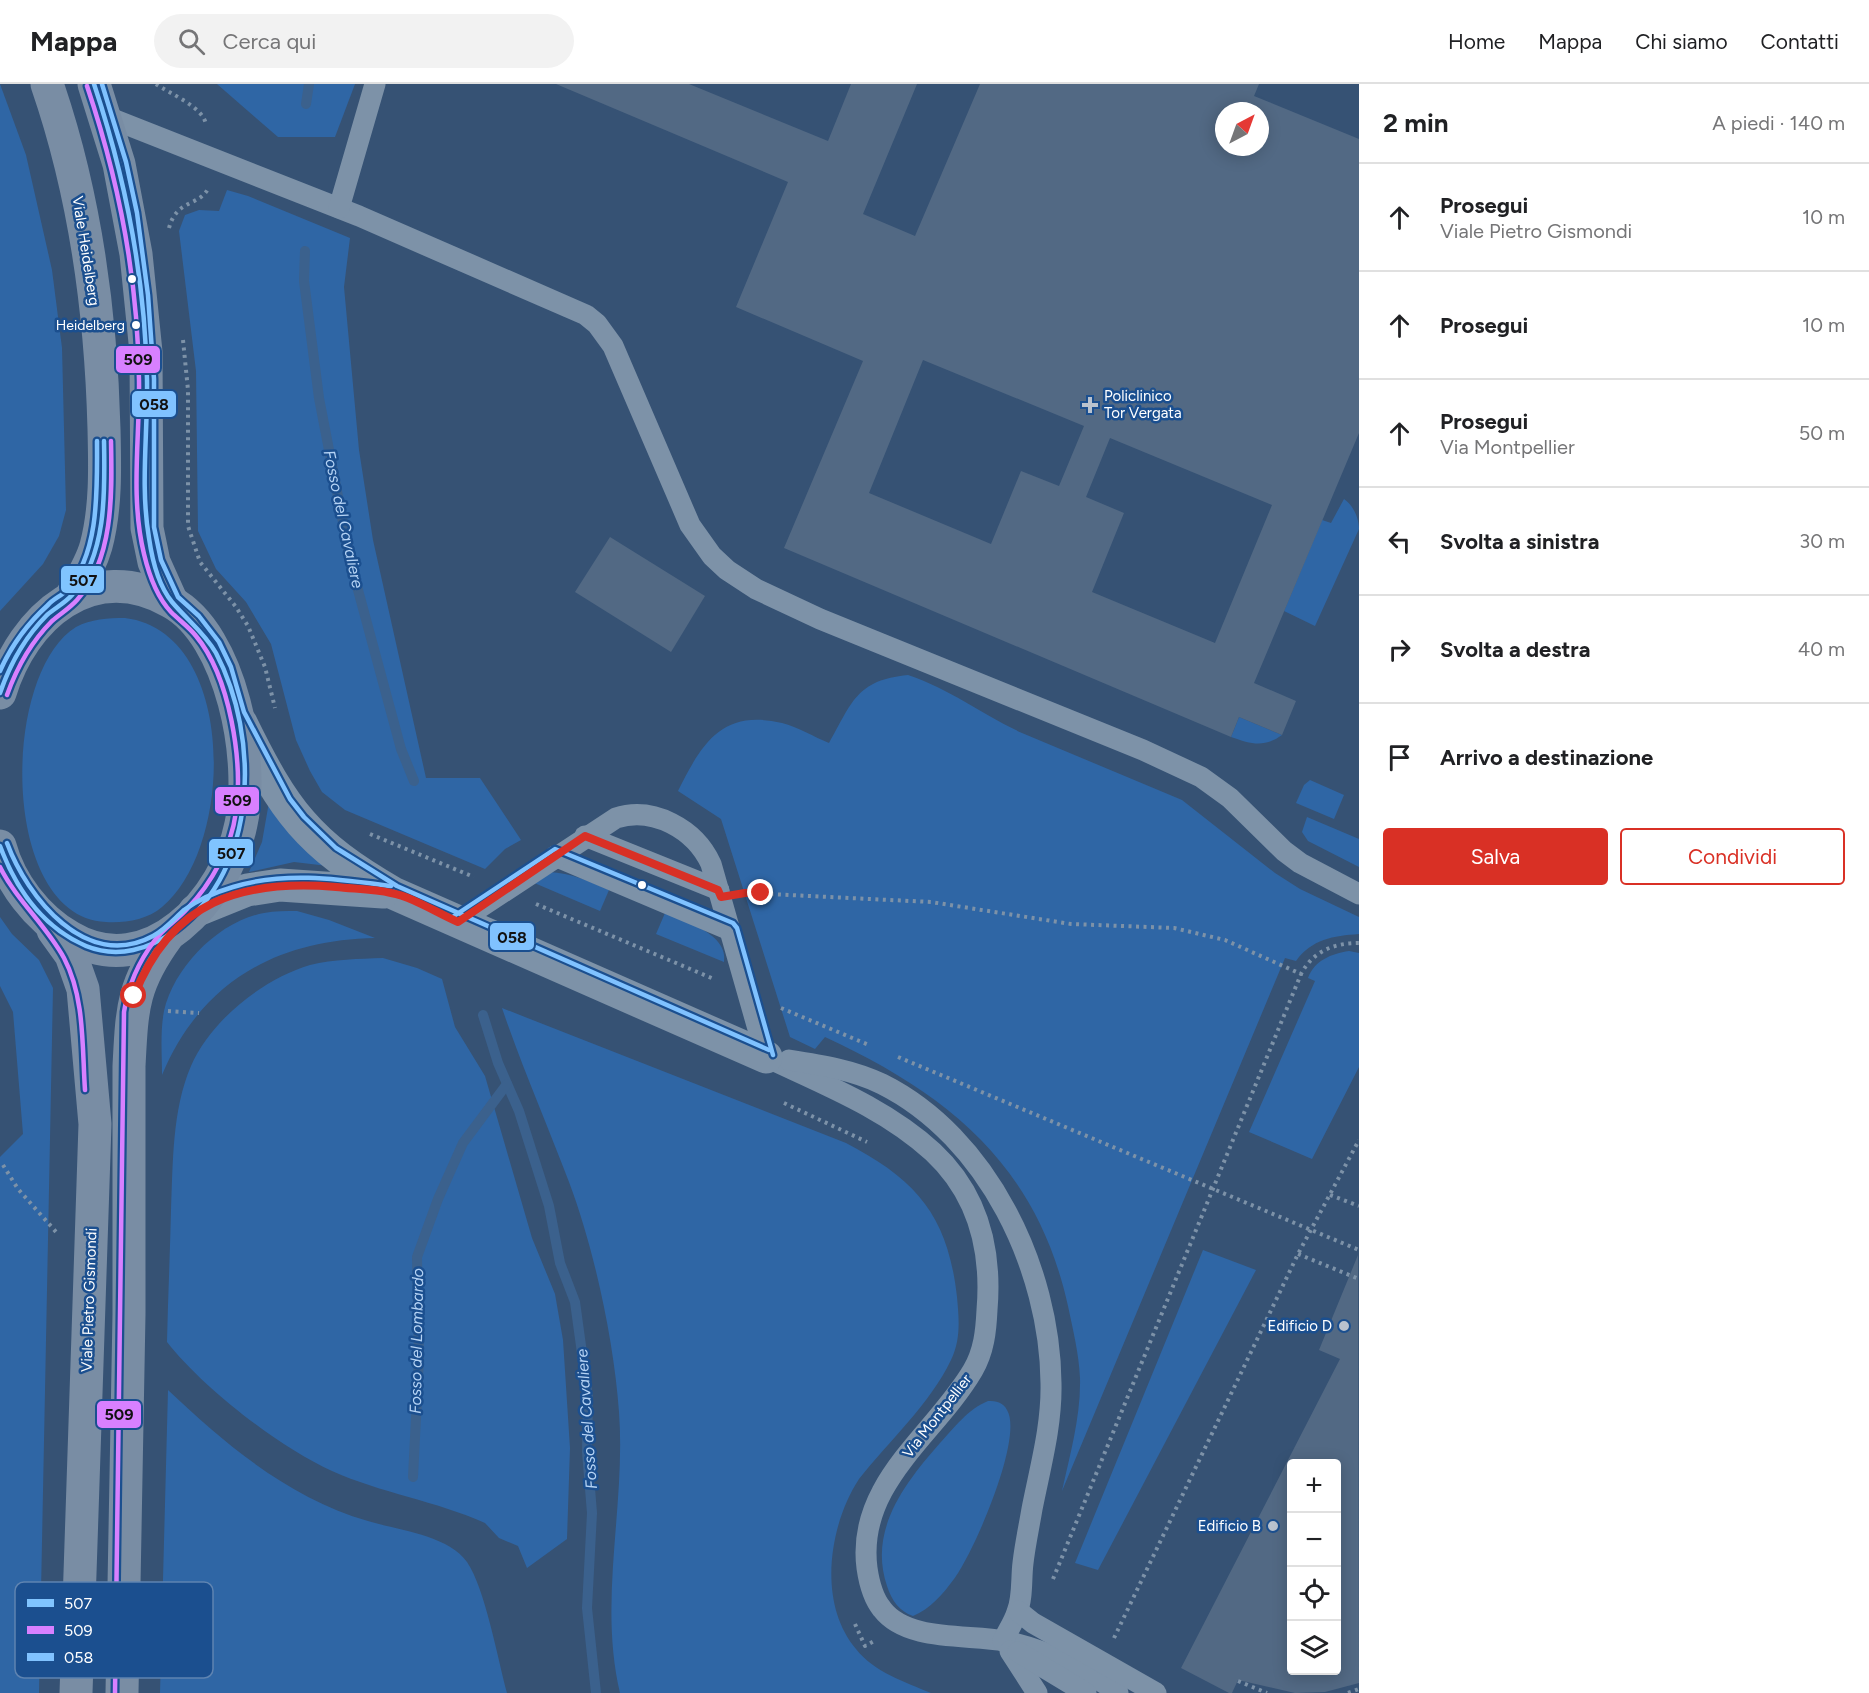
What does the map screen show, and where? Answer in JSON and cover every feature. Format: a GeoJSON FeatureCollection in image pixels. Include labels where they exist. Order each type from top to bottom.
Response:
{"type":"FeatureCollection","features":[{"type":"Feature","properties":{"kind":"street","name":"Viale Heidelberg"},"geometry":{"type":"LineString","coordinates":[[47,84],[67,151],[81,215],[93,292],[103,402],[104,474],[101,525],[90,564],[72,595]]}},
{"type":"Feature","properties":{"kind":"street"},"geometry":{"type":"LineString","coordinates":[[94,84],[105,116],[130,214],[141,296],[146,361],[149,539],[154,562],[172,602]]}},
{"type":"Feature","properties":{"kind":"street"},"geometry":{"type":"LineString","coordinates":[[0,693],[8,659],[43,620],[72,595],[97,587],[118,587],[144,591],[172,602],[194,621],[213,646],[224,670],[237,715],[244,784],[242,824],[224,870],[195,911],[167,938],[143,976],[132,1008],[129,1066],[125,1582]]}},
{"type":"Feature","properties":{"kind":"street","name":"Via Montpellier"},"geometry":{"type":"LineString","coordinates":[[237,715],[272,783],[298,822],[348,867],[393,893],[766,1057]]}},
{"type":"Feature","properties":{"kind":"street","name":"Viale Pietro Gismondi"},"geometry":{"type":"LineString","coordinates":[[0,848],[25,895],[71,955],[83,989],[95,1124],[80,1582]]}},
{"type":"Feature","properties":{"kind":"street","name":"Via Montpellier"},"geometry":{"type":"LineString","coordinates":[[195,911],[247,890],[280,885],[393,893]]}},
{"type":"Feature","properties":{"kind":"street"},"geometry":{"type":"LineString","coordinates":[[43,920],[85,945],[109,951],[142,949],[167,938]]}},
{"type":"Feature","properties":{"kind":"street","name":"Viale Pietro Gismondi"},"geometry":{"type":"LineString","coordinates":[[76,1693],[77,1678]]}},
{"type":"Feature","properties":{"kind":"street"},"geometry":{"type":"LineString","coordinates":[[122,1678],[122,1693]]}},
{"type":"Feature","properties":{"kind":"lane"},"geometry":{"type":"LineString","coordinates":[[339,208],[375,84]]}},
{"type":"Feature","properties":{"kind":"lane"},"geometry":{"type":"LineString","coordinates":[[105,116],[339,208],[574,309],[597,324],[613,346],[690,525],[712,556],[741,580],[820,619],[1143,750],[1201,777],[1230,798],[1284,851],[1300,863],[1359,894]]}},
{"type":"Feature","properties":{"kind":"lane"},"geometry":{"type":"LineString","coordinates":[[458,922],[585,836],[626,814],[655,817],[685,831],[705,851],[720,894],[766,1057]]}},
{"type":"Feature","properties":{"kind":"lane"},"geometry":{"type":"LineString","coordinates":[[585,836],[720,894]]}},
{"type":"Feature","properties":{"kind":"lane"},"geometry":{"type":"LineString","coordinates":[[555,856],[730,930]]}},
{"type":"Feature","properties":{"kind":"lane","name":"Via Montpellier"},"geometry":{"type":"LineString","coordinates":[[766,1057],[854,1073],[881,1084],[912,1102],[960,1146],[983,1175],[1015,1231],[1043,1313],[1051,1383],[1046,1437],[1024,1557],[1025,1617]]}},
{"type":"Feature","properties":{"kind":"lane","name":"Via Montpellier"},"geometry":{"type":"LineString","coordinates":[[766,1057],[853,1097],[922,1143],[945,1165],[965,1192],[981,1226],[986,1246],[988,1297],[982,1353],[963,1385],[890,1476],[876,1502],[866,1558],[872,1592],[881,1608],[893,1620],[939,1635],[1003,1641],[1055,1657],[1096,1677],[1118,1693]]}},
{"type":"Feature","properties":{"kind":"lane"},"geometry":{"type":"LineString","coordinates":[[1003,1641],[1025,1617],[1156,1693]]}},
{"type":"Feature","properties":{"kind":"lane"},"geometry":{"type":"LineString","coordinates":[[1003,1641],[1037,1693]]}},
{"type":"Feature","properties":{"kind":"lane"},"geometry":{"type":"LineString","coordinates":[[1003,1641],[1086,1693]]}},
{"type":"Feature","properties":{"kind":"path"},"geometry":{"type":"LineString","coordinates":[[156,84],[197,110],[206,120],[209,187],[206,194],[181,206],[173,216],[169,234]]}},
{"type":"Feature","properties":{"kind":"path"},"geometry":{"type":"LineString","coordinates":[[182,338],[188,390],[188,526],[200,562],[236,607],[258,649],[276,711]]}},
{"type":"Feature","properties":{"kind":"path"},"geometry":{"type":"LineString","coordinates":[[361,830],[874,1047]]}},
{"type":"Feature","properties":{"kind":"path"},"geometry":{"type":"LineString","coordinates":[[720,894],[753,893],[931,902],[1071,924],[1174,928],[1225,940],[1301,974]]}},
{"type":"Feature","properties":{"kind":"path"},"geometry":{"type":"LineString","coordinates":[[1025,1617],[1211,1189],[1301,974],[1313,957],[1322,950],[1334,945],[1359,943]]}},
{"type":"Feature","properties":{"kind":"path"},"geometry":{"type":"LineString","coordinates":[[164,1010],[199,1013]]}},
{"type":"Feature","properties":{"kind":"path"},"geometry":{"type":"LineString","coordinates":[[895,1056],[1359,1250]]}},
{"type":"Feature","properties":{"kind":"path"},"geometry":{"type":"LineString","coordinates":[[784,1103],[823,1119],[873,1146]]}},
{"type":"Feature","properties":{"kind":"path"},"geometry":{"type":"LineString","coordinates":[[1102,1663],[1298,1254],[1359,1140]]}},
{"type":"Feature","properties":{"kind":"path"},"geometry":{"type":"LineString","coordinates":[[3,1165],[18,1189],[61,1238]]}},
{"type":"Feature","properties":{"kind":"path"},"geometry":{"type":"LineString","coordinates":[[1330,1195],[1359,1206]]}},
{"type":"Feature","properties":{"kind":"path"},"geometry":{"type":"LineString","coordinates":[[1298,1254],[1359,1279]]}},
{"type":"Feature","properties":{"kind":"path"},"geometry":{"type":"LineString","coordinates":[[851,1614],[865,1646],[905,1624]]}},
{"type":"Feature","properties":{"kind":"path"},"geometry":{"type":"LineString","coordinates":[[1238,1681],[1267,1693]]}},
{"type":"Feature","properties":{"kind":"path"},"geometry":{"type":"LineString","coordinates":[[1348,1693],[1359,1689]]}},
{"type":"Feature","properties":{"kind":"shaded area"},"geometry":{"type":"Polygon","coordinates":[[[0,84],[26,155],[52,270],[62,348],[66,510],[59,536],[43,564],[0,611],[0,84]]]}},
{"type":"Feature","properties":{"kind":"shaded area"},"geometry":{"type":"Polygon","coordinates":[[[217,84],[355,84],[335,137],[278,137],[217,84]]]}},
{"type":"Feature","properties":{"kind":"shaded area"},"geometry":{"type":"Polygon","coordinates":[[[227,190],[248,196],[350,238],[344,287],[359,450],[373,540],[426,778],[480,778],[521,840],[505,849],[485,869],[345,810],[322,792],[296,740],[271,644],[246,602],[216,569],[198,531],[196,371],[179,231],[185,215],[199,210],[219,211],[227,190]]]}},
{"type":"Feature","properties":{"kind":"shaded area"},"geometry":{"type":"Polygon","coordinates":[[[1344,499],[1355,512],[1359,529],[1315,626],[1284,611],[1322,520],[1331,523],[1344,499]]]}},
{"type":"Feature","properties":{"kind":"shaded area"},"geometry":{"type":"Polygon","coordinates":[[[125,618],[162,632],[189,661],[206,700],[213,745],[212,793],[203,838],[186,878],[162,907],[150,915],[136,920],[106,922],[71,910],[46,880],[30,839],[23,790],[24,740],[34,692],[51,653],[76,627],[88,622],[125,618]]]}},
{"type":"Feature","properties":{"kind":"shaded area"},"geometry":{"type":"Polygon","coordinates":[[[908,675],[953,695],[1022,733],[1182,800],[1275,873],[1300,889],[1359,917],[1359,934],[1340,936],[1316,943],[1296,961],[1285,958],[1062,1491],[1077,1421],[1080,1392],[1079,1369],[1068,1306],[1054,1257],[1035,1213],[1010,1175],[982,1141],[949,1111],[870,1059],[825,1037],[815,1049],[790,1037],[721,819],[678,791],[706,745],[716,734],[729,726],[744,721],[761,720],[782,723],[829,743],[850,705],[866,688],[877,682],[908,675]]]}},
{"type":"Feature","properties":{"kind":"shaded area"},"geometry":{"type":"Polygon","coordinates":[[[1239,717],[1282,735],[1269,742],[1257,744],[1231,737],[1239,717]]]}},
{"type":"Feature","properties":{"kind":"shaded area"},"geometry":{"type":"Polygon","coordinates":[[[1310,780],[1344,795],[1334,819],[1296,803],[1304,785],[1310,780]]]}},
{"type":"Feature","properties":{"kind":"shaded area"},"geometry":{"type":"Polygon","coordinates":[[[269,802],[328,866],[294,862],[249,872],[262,842],[269,802]]]}},
{"type":"Feature","properties":{"kind":"shaded area"},"geometry":{"type":"Polygon","coordinates":[[[1307,817],[1359,839],[1359,867],[1308,841],[1302,832],[1307,817]]]}},
{"type":"Feature","properties":{"kind":"shaded area"},"geometry":{"type":"Polygon","coordinates":[[[549,872],[572,876],[609,890],[600,911],[532,882],[549,872]]]}},
{"type":"Feature","properties":{"kind":"shaded area"},"geometry":{"type":"Polygon","coordinates":[[[276,911],[297,911],[329,920],[375,938],[305,947],[274,958],[246,972],[220,991],[198,1015],[178,1042],[162,1075],[164,1011],[169,994],[188,963],[215,936],[247,918],[276,911]]]}},
{"type":"Feature","properties":{"kind":"shaded area"},"geometry":{"type":"Polygon","coordinates":[[[665,913],[713,936],[724,952],[724,962],[656,934],[665,913]]]}},
{"type":"Feature","properties":{"kind":"shaded area"},"geometry":{"type":"Polygon","coordinates":[[[0,917],[12,934],[39,960],[53,988],[41,1582],[15,1582],[15,1678],[39,1678],[39,1693],[0,1693],[0,1157],[23,1134],[13,1012],[0,986],[0,917]]]}},
{"type":"Feature","properties":{"kind":"shaded area"},"geometry":{"type":"Polygon","coordinates":[[[1349,951],[1359,953],[1359,1067],[1312,1159],[1249,1132],[1315,981],[1308,978],[1311,972],[1324,959],[1349,951]]]}},
{"type":"Feature","properties":{"kind":"shaded area"},"geometry":{"type":"Polygon","coordinates":[[[383,958],[417,968],[442,979],[455,1027],[485,1076],[532,1238],[555,1294],[563,1340],[570,1448],[567,1539],[527,1568],[518,1546],[499,1538],[485,1523],[351,1479],[289,1447],[221,1397],[182,1360],[167,1342],[172,1174],[177,1119],[185,1083],[200,1049],[211,1033],[240,1003],[292,971],[319,963],[383,958]]]}},
{"type":"Feature","properties":{"kind":"shaded area"},"geometry":{"type":"Polygon","coordinates":[[[502,1008],[846,1143],[892,1171],[925,1204],[937,1222],[953,1269],[957,1297],[958,1329],[954,1352],[932,1392],[859,1479],[840,1518],[832,1564],[832,1587],[836,1610],[844,1630],[856,1649],[881,1670],[931,1693],[620,1693],[614,1658],[612,1623],[619,1482],[619,1412],[608,1325],[578,1208],[502,1008]]]}},
{"type":"Feature","properties":{"kind":"shaded area"},"geometry":{"type":"Polygon","coordinates":[[[1203,1250],[1256,1270],[1098,1570],[1075,1563],[1203,1250]]]}},
{"type":"Feature","properties":{"kind":"shaded area"},"geometry":{"type":"Polygon","coordinates":[[[168,1390],[236,1450],[285,1484],[339,1511],[421,1535],[448,1545],[458,1553],[467,1562],[480,1589],[507,1693],[160,1693],[160,1678],[213,1678],[213,1582],[163,1582],[168,1390]]]}},
{"type":"Feature","properties":{"kind":"shaded area"},"geometry":{"type":"Polygon","coordinates":[[[988,1401],[1003,1405],[1007,1410],[1010,1424],[1009,1445],[994,1496],[973,1546],[954,1579],[936,1600],[913,1616],[897,1605],[887,1586],[882,1565],[882,1546],[886,1527],[893,1508],[914,1474],[962,1419],[988,1401]]]}},
{"type":"Feature","properties":{"kind":"building","name":"Policlinico Tor Vergata"},"geometry":{"type":"Polygon","coordinates":[[[556,84],[689,84],[828,141],[851,84],[917,84],[863,214],[915,236],[980,84],[1259,84],[1254,96],[1269,102],[1215,102],[1215,156],[1269,156],[1269,102],[1359,139],[1359,433],[1254,683],[1296,701],[1282,735],[1239,717],[1231,737],[784,548],[863,361],[736,307],[788,182],[556,84]],[[923,360],[869,493],[991,544],[1021,471],[1059,486],[1084,426],[923,360]],[[1110,438],[1086,497],[1124,513],[1092,592],[1215,643],[1272,505],[1110,438]]]}},
{"type":"Feature","properties":{"kind":"building"},"geometry":{"type":"Polygon","coordinates":[[[610,537],[705,596],[671,652],[575,592],[610,537]]]}},
{"type":"Feature","properties":{"kind":"building"},"geometry":{"type":"Polygon","coordinates":[[[1358,1255],[1359,1683],[1325,1692],[1295,1693],[1238,1680],[1232,1693],[1229,1693],[1181,1668],[1287,1462],[1287,1675],[1341,1675],[1341,1459],[1289,1459],[1340,1359],[1319,1350],[1358,1255]]]}},
{"type":"Feature","properties":{"kind":"waterway","name":"Fosso del Cavaliere"},"geometry":{"type":"LineString","coordinates":[[306,104],[309,84]]}},
{"type":"Feature","properties":{"kind":"waterway","name":"Fosso del Cavaliere"},"geometry":{"type":"LineString","coordinates":[[305,251],[304,281],[319,398],[351,564],[401,749],[414,781]]}},
{"type":"Feature","properties":{"kind":"waterway","name":"Fosso del Cavaliere"},"geometry":{"type":"LineString","coordinates":[[483,1015],[498,1063],[519,1111],[549,1206],[560,1263],[575,1302],[588,1397],[587,1452],[592,1513],[587,1608],[596,1693]]}},
{"type":"Feature","properties":{"kind":"waterway","name":"Fosso del Lombardo"},"geometry":{"type":"LineString","coordinates":[[413,1477],[419,1358],[417,1257],[438,1199],[463,1143],[507,1084]]}},
{"type":"Feature","properties":{"kind":"transit line","name":"507"},"geometry":{"type":"LineString","coordinates":[[0,846],[23,892],[32,905],[56,928],[70,938],[98,950],[110,952],[133,950],[166,937],[203,904],[223,873],[237,838],[244,800],[245,761],[240,723],[230,687],[216,653],[201,632],[167,595],[159,580],[152,554],[145,499],[147,379],[138,267],[116,156],[94,84]]}},
{"type":"Feature","properties":{"kind":"transit line","name":"058"},"geometry":{"type":"LineString","coordinates":[[102,84],[126,162],[137,213],[148,295],[154,379],[154,527],[161,560],[178,597],[199,616],[219,642],[231,667],[244,712],[290,799],[304,817],[336,848],[397,886],[769,1050]]}},
{"type":"Feature","properties":{"kind":"transit line","name":"509"},"geometry":{"type":"LineString","coordinates":[[87,86],[117,194],[131,268],[139,380],[137,511],[144,554],[161,599],[196,636],[208,653],[218,674],[231,720],[238,791],[230,839],[219,864],[196,899],[149,948],[131,983],[124,1012],[116,1582]]}},
{"type":"Feature","properties":{"kind":"transit line","name":"058"},"geometry":{"type":"LineString","coordinates":[[0,671],[26,628],[40,612],[66,591],[77,576],[85,558],[94,520],[97,441]]}},
{"type":"Feature","properties":{"kind":"transit line","name":"507"},"geometry":{"type":"LineString","coordinates":[[0,693],[13,661],[25,642],[39,623],[72,595],[92,561],[102,521],[104,441]]}},
{"type":"Feature","properties":{"kind":"transit line","name":"509"},"geometry":{"type":"LineString","coordinates":[[7,695],[31,646],[44,629],[77,600],[89,584],[98,565],[108,525],[111,441]]}},
{"type":"Feature","properties":{"kind":"transit line","name":"058"},"geometry":{"type":"LineString","coordinates":[[7,843],[16,864],[44,906],[62,923],[83,937],[105,944],[128,945],[153,936],[184,910],[202,899],[253,882],[312,878],[391,886]]}},
{"type":"Feature","properties":{"kind":"transit line","name":"058"},"geometry":{"type":"LineString","coordinates":[[454,916],[555,849],[733,923],[737,928],[773,1055]]}},
{"type":"Feature","properties":{"kind":"transit line","name":"509"},"geometry":{"type":"LineString","coordinates":[[0,867],[15,891],[57,946],[71,973],[79,1006],[85,1090]]}},
{"type":"Feature","properties":{"kind":"transit line","name":"509"},"geometry":{"type":"LineString","coordinates":[[115,1678],[115,1693]]}},
{"type":"Feature","properties":{"kind":"place","name":"Heidelberg"},"geometry":{"type":"Point","coordinates":[136,325]}},
{"type":"Feature","properties":{"kind":"place","name":"Policlinico Tor Vergata"},"geometry":{"type":"Point","coordinates":[1090,405]}},
{"type":"Feature","properties":{"kind":"place","name":"Edificio D"},"geometry":{"type":"Point","coordinates":[1344,1326]}},
{"type":"Feature","properties":{"kind":"place","name":"Edificio B"},"geometry":{"type":"Point","coordinates":[1273,1526]}},
{"type":"Feature","properties":{"kind":"route"},"geometry":{"type":"LineString","coordinates":[[134,996],[156,952],[195,911],[247,890],[264,887],[313,885],[393,893],[458,922],[585,836],[718,890],[721,897],[732,894],[761,893]]}}]}
